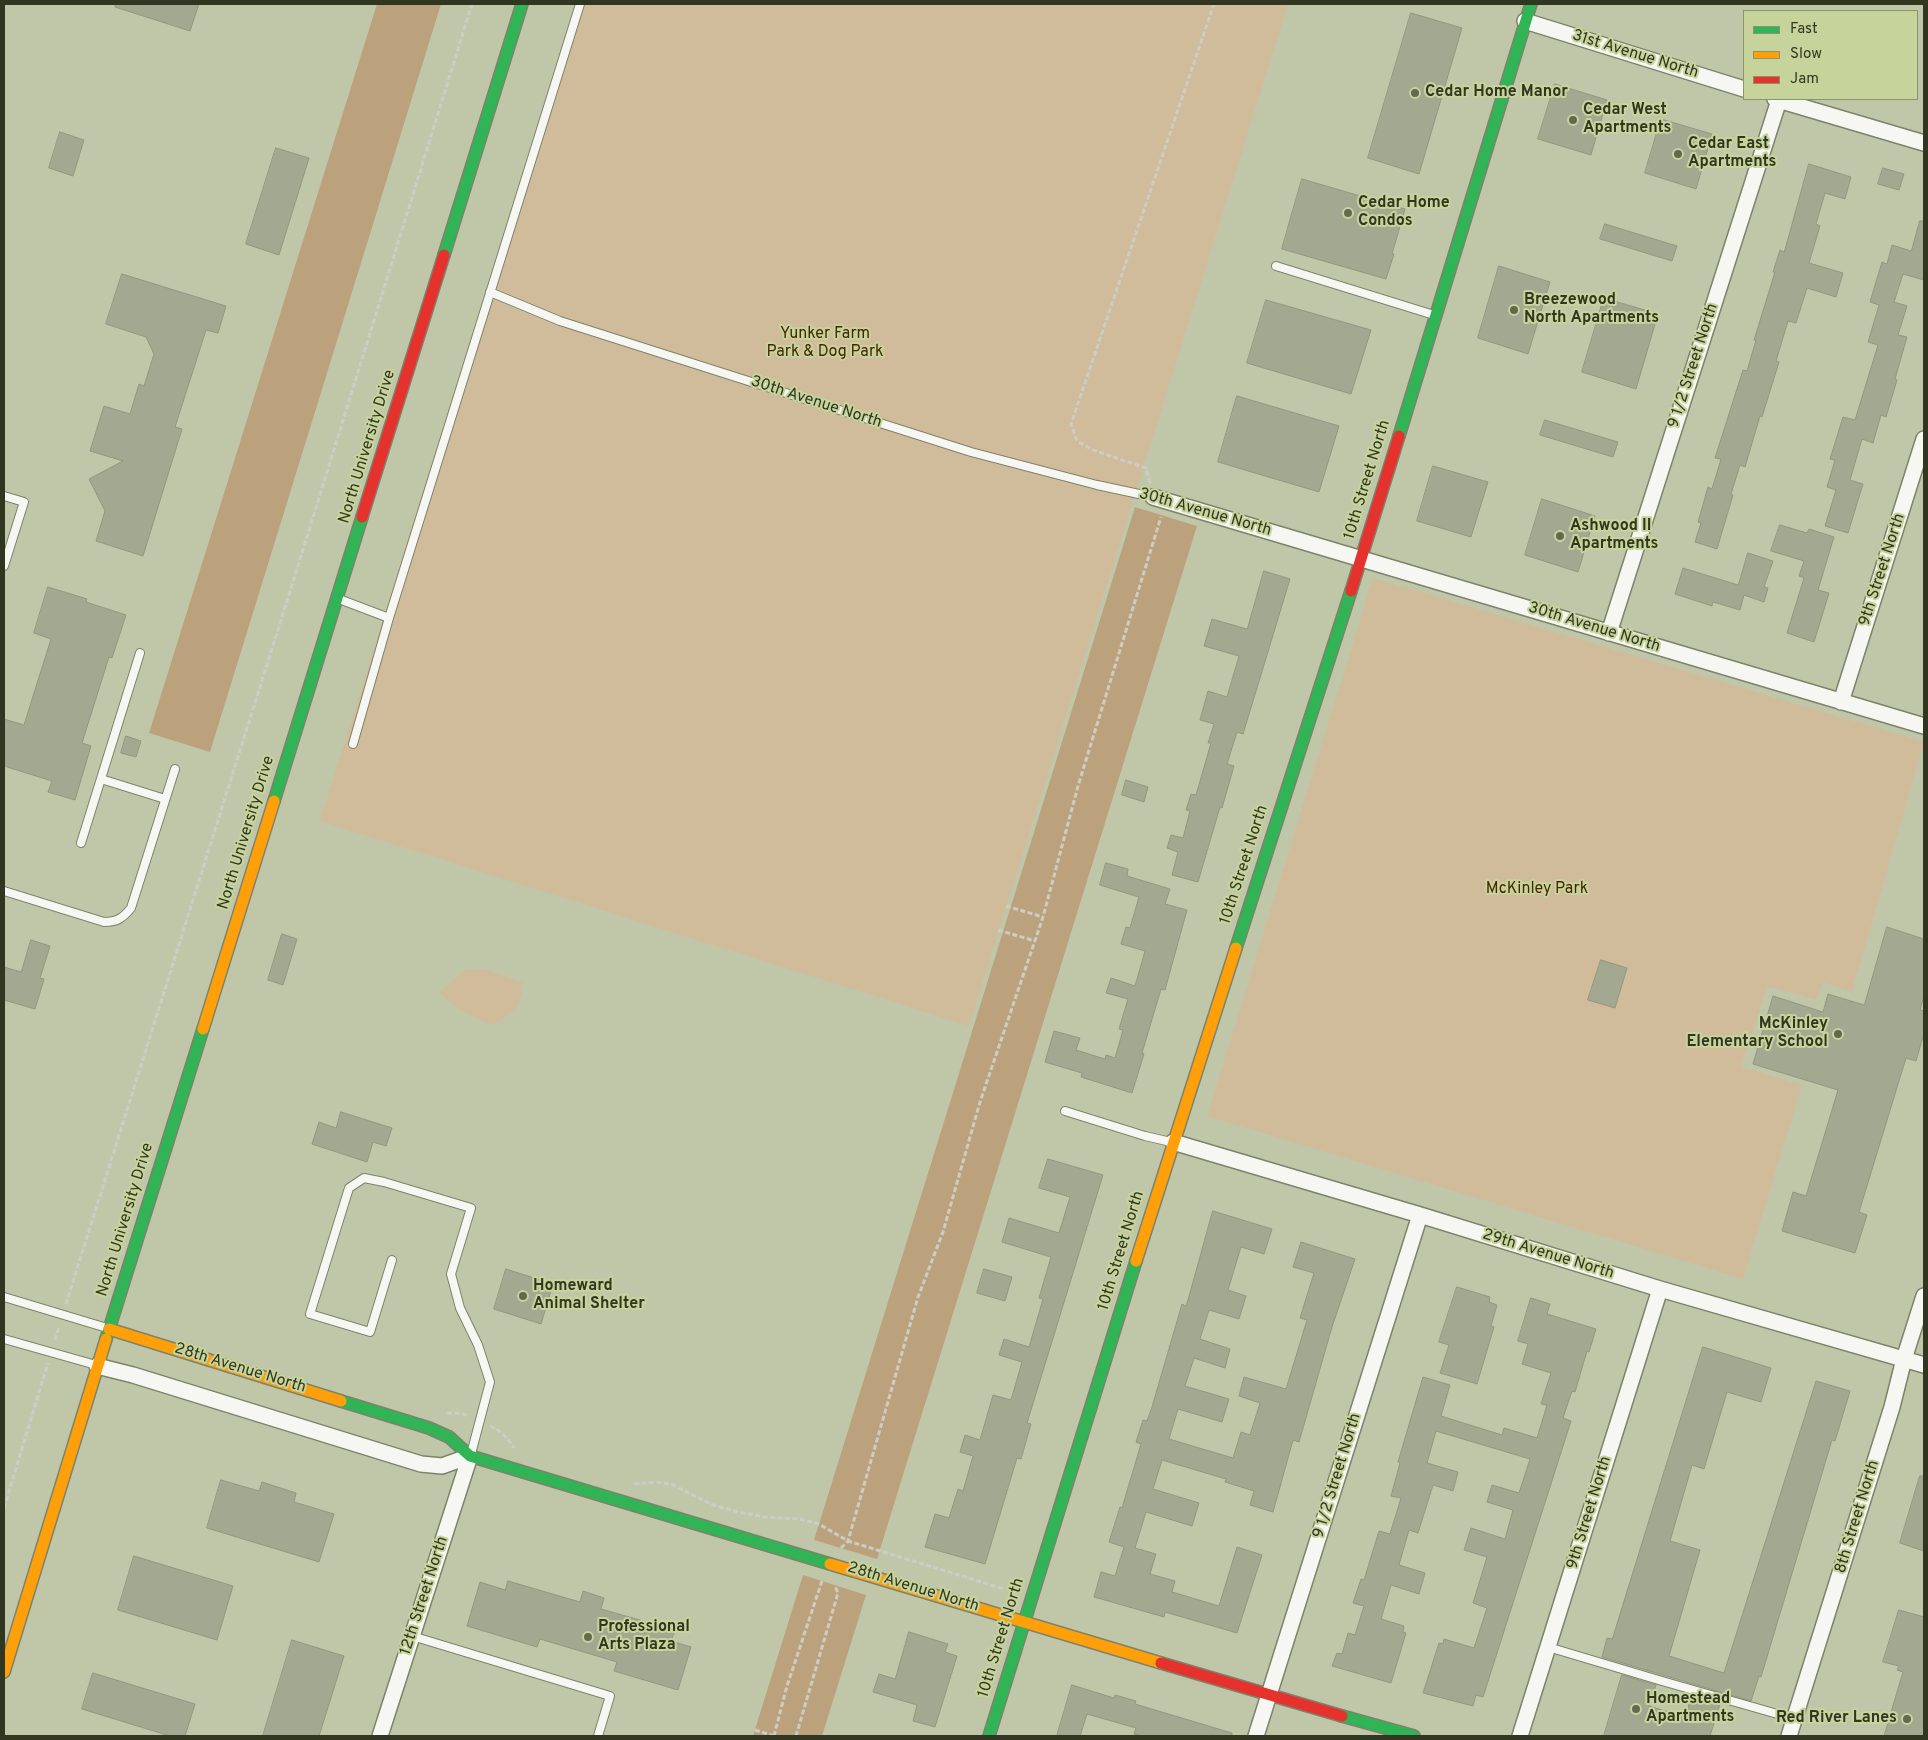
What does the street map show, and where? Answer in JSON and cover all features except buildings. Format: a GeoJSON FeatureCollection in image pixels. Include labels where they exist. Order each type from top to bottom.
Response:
{"type":"FeatureCollection","features":[{"type":"Feature","properties":{"kind":"street","name":"North University Drive"},"geometry":{"type":"LineString","coordinates":[[4,1672],[108,1328],[338,599],[522,4]]}},
{"type":"Feature","properties":{"kind":"street","name":"10th Street North"},"geometry":{"type":"LineString","coordinates":[[989,1736],[1173,1142],[1361,559],[1531,4]]}},
{"type":"Feature","properties":{"kind":"street","name":"31st Avenue North"},"geometry":{"type":"LineString","coordinates":[[1525,21],[1743,89]]}},
{"type":"Feature","properties":{"kind":"street","name":"9 1/2 Street North"},"geometry":{"type":"LineString","coordinates":[[1610,633],[1777,100]]}},
{"type":"Feature","properties":{"kind":"street"},"geometry":{"type":"LineString","coordinates":[[1780,100],[1924,143]]}},
{"type":"Feature","properties":{"kind":"street","name":"9th Street North"},"geometry":{"type":"LineString","coordinates":[[1841,702],[1924,439]]}},
{"type":"Feature","properties":{"kind":"street","name":"30th Avenue North"},"geometry":{"type":"LineString","coordinates":[[1153,497],[1924,726]]}},
{"type":"Feature","properties":{"kind":"street","name":"29th Avenue North"},"geometry":{"type":"LineString","coordinates":[[1173,1142],[1660,1289],[1924,1365]]}},
{"type":"Feature","properties":{"kind":"street","name":"9 1/2 Street North"},"geometry":{"type":"LineString","coordinates":[[1256,1736],[1420,1215]]}},
{"type":"Feature","properties":{"kind":"street","name":"9th Street North"},"geometry":{"type":"LineString","coordinates":[[1520,1736],[1660,1289]]}},
{"type":"Feature","properties":{"kind":"street","name":"8th Street North"},"geometry":{"type":"LineString","coordinates":[[1789,1736],[1892,1407],[1904,1359],[1924,1296]]}},
{"type":"Feature","properties":{"kind":"street","name":"28th Avenue North"},"geometry":{"type":"LineString","coordinates":[[108,1328],[429,1428],[448,1437],[470,1456],[1268,1695],[1414,1736]]}},
{"type":"Feature","properties":{"kind":"street"},"geometry":{"type":"LineString","coordinates":[[97,1366],[133,1375],[421,1464],[442,1466],[470,1456]]}},
{"type":"Feature","properties":{"kind":"street","name":"12th Street North"},"geometry":{"type":"LineString","coordinates":[[380,1736],[470,1456]]}},
{"type":"Feature","properties":{"kind":"lane"},"geometry":{"type":"LineString","coordinates":[[353,744],[389,618],[580,4]]}},
{"type":"Feature","properties":{"kind":"lane"},"geometry":{"type":"LineString","coordinates":[[1276,266],[1435,315]]}},
{"type":"Feature","properties":{"kind":"lane","name":"30th Avenue North"},"geometry":{"type":"LineString","coordinates":[[490,292],[560,321],[971,452],[1098,485],[1153,497]]}},
{"type":"Feature","properties":{"kind":"lane"},"geometry":{"type":"LineString","coordinates":[[4,496],[24,502],[4,566]]}},
{"type":"Feature","properties":{"kind":"lane"},"geometry":{"type":"LineString","coordinates":[[338,599],[389,618]]}},
{"type":"Feature","properties":{"kind":"lane"},"geometry":{"type":"LineString","coordinates":[[82,844],[140,653]]}},
{"type":"Feature","properties":{"kind":"lane"},"geometry":{"type":"LineString","coordinates":[[4,890],[104,922],[114,922],[124,917],[131,908],[175,770]]}},
{"type":"Feature","properties":{"kind":"lane"},"geometry":{"type":"LineString","coordinates":[[101,779],[165,799]]}},
{"type":"Feature","properties":{"kind":"lane"},"geometry":{"type":"LineString","coordinates":[[1065,1111],[1145,1136],[1173,1142]]}},
{"type":"Feature","properties":{"kind":"lane"},"geometry":{"type":"LineString","coordinates":[[392,1260],[370,1332],[310,1314],[349,1188],[364,1178],[384,1182],[471,1208],[451,1274],[460,1308],[478,1345],[490,1382],[470,1456]]}},
{"type":"Feature","properties":{"kind":"lane","name":"28th Avenue North"},"geometry":{"type":"LineString","coordinates":[[4,1297],[108,1328]]}},
{"type":"Feature","properties":{"kind":"lane"},"geometry":{"type":"LineString","coordinates":[[4,1339],[97,1366]]}},
{"type":"Feature","properties":{"kind":"lane"},"geometry":{"type":"LineString","coordinates":[[412,1636],[610,1696],[598,1736]]}},
{"type":"Feature","properties":{"kind":"lane"},"geometry":{"type":"LineString","coordinates":[[1548,1647],[1795,1719]]}},
{"type":"Feature","properties":{"kind":"path"},"geometry":{"type":"LineString","coordinates":[[4,1508],[472,4]]}},
{"type":"Feature","properties":{"kind":"path"},"geometry":{"type":"LineString","coordinates":[[755,1730],[774,1736],[787,1686],[828,1562],[848,1541],[918,1297],[943,1232],[980,1102],[1043,917],[1078,786],[1162,516],[1153,497],[1146,468],[1093,450],[1077,441],[1071,424],[1214,4]]}},
{"type":"Feature","properties":{"kind":"path"},"geometry":{"type":"LineString","coordinates":[[1006,906],[1043,917]]}},
{"type":"Feature","properties":{"kind":"path"},"geometry":{"type":"LineString","coordinates":[[998,930],[1035,941]]}},
{"type":"Feature","properties":{"kind":"path"},"geometry":{"type":"LineString","coordinates":[[439,1413],[461,1413],[497,1429],[509,1439],[516,1452]]}},
{"type":"Feature","properties":{"kind":"path"},"geometry":{"type":"LineString","coordinates":[[628,1486],[642,1482],[657,1482],[672,1485],[699,1499],[738,1512],[765,1517],[800,1519],[819,1524],[848,1541],[1004,1589]]}},
{"type":"Feature","properties":{"kind":"path"},"geometry":{"type":"LineString","coordinates":[[796,1736],[838,1593],[828,1562]]}},
{"type":"Feature","properties":{"kind":"green space","name":"Yunker Farm Park & Dog Park"},"geometry":{"type":"Polygon","coordinates":[[[575,4],[1288,4],[969,1026],[320,821],[575,4]]]}},
{"type":"Feature","properties":{"kind":"green space","name":"McKinley Park"},"geometry":{"type":"Polygon","coordinates":[[[1373,578],[1924,742],[1852,992],[1823,982],[1816,1000],[1767,986],[1741,1067],[1802,1085],[1743,1279],[1207,1116],[1373,578]]]}},
{"type":"Feature","properties":{"kind":"green space"},"geometry":{"type":"Polygon","coordinates":[[[465,970],[488,970],[522,982],[519,1003],[494,1025],[464,1012],[439,992],[465,970]]]}},
{"type":"Feature","properties":{"kind":"shaded area"},"geometry":{"type":"Polygon","coordinates":[[[377,4],[441,4],[210,752],[149,733],[377,4]]]}},
{"type":"Feature","properties":{"kind":"shaded area"},"geometry":{"type":"Polygon","coordinates":[[[1135,507],[1197,526],[877,1559],[814,1540],[1135,507]]]}},
{"type":"Feature","properties":{"kind":"shaded area"},"geometry":{"type":"Polygon","coordinates":[[[803,1575],[866,1595],[822,1736],[753,1736],[803,1575]]]}},
{"type":"Feature","properties":{"kind":"traffic: fast"},"geometry":{"type":"LineString","coordinates":[[444,255],[522,4]]}},
{"type":"Feature","properties":{"kind":"traffic: fast"},"geometry":{"type":"LineString","coordinates":[[1399,436],[1531,4]]}},
{"type":"Feature","properties":{"kind":"traffic: fast"},"geometry":{"type":"LineString","coordinates":[[274,801],[362,517]]}},
{"type":"Feature","properties":{"kind":"traffic: fast"},"geometry":{"type":"LineString","coordinates":[[1236,948],[1351,591]]}},
{"type":"Feature","properties":{"kind":"traffic: fast"},"geometry":{"type":"LineString","coordinates":[[106,1339],[203,1029]]}},
{"type":"Feature","properties":{"kind":"traffic: fast"},"geometry":{"type":"LineString","coordinates":[[989,1736],[1136,1261]]}},
{"type":"Feature","properties":{"kind":"traffic: fast"},"geometry":{"type":"LineString","coordinates":[[341,1401],[429,1428],[449,1437],[470,1456],[830,1564]]}},
{"type":"Feature","properties":{"kind":"traffic: fast"},"geometry":{"type":"LineString","coordinates":[[1342,1716],[1414,1736]]}},
{"type":"Feature","properties":{"kind":"traffic: slow"},"geometry":{"type":"LineString","coordinates":[[203,1029],[274,801]]}},
{"type":"Feature","properties":{"kind":"traffic: slow"},"geometry":{"type":"LineString","coordinates":[[1136,1261],[1236,948]]}},
{"type":"Feature","properties":{"kind":"traffic: slow"},"geometry":{"type":"LineString","coordinates":[[109,1329],[341,1401]]}},
{"type":"Feature","properties":{"kind":"traffic: slow"},"geometry":{"type":"LineString","coordinates":[[4,1672],[106,1339]]}},
{"type":"Feature","properties":{"kind":"traffic: slow"},"geometry":{"type":"LineString","coordinates":[[830,1564],[1161,1663]]}},
{"type":"Feature","properties":{"kind":"traffic: jam"},"geometry":{"type":"LineString","coordinates":[[362,517],[444,255]]}},
{"type":"Feature","properties":{"kind":"traffic: jam"},"geometry":{"type":"LineString","coordinates":[[1351,591],[1399,436]]}},
{"type":"Feature","properties":{"kind":"traffic: jam"},"geometry":{"type":"LineString","coordinates":[[1161,1663],[1342,1716]]}},
{"type":"Feature","properties":{"kind":"place","name":"Cedar Home Manor"},"geometry":{"type":"Point","coordinates":[1415,93]}},
{"type":"Feature","properties":{"kind":"place","name":"Cedar West Apartments"},"geometry":{"type":"Point","coordinates":[1573,120]}},
{"type":"Feature","properties":{"kind":"place","name":"Cedar East Apartments"},"geometry":{"type":"Point","coordinates":[1678,154]}},
{"type":"Feature","properties":{"kind":"place","name":"Cedar Home Condos"},"geometry":{"type":"Point","coordinates":[1348,213]}},
{"type":"Feature","properties":{"kind":"place","name":"Breezewood North Apartments"},"geometry":{"type":"Point","coordinates":[1514,310]}},
{"type":"Feature","properties":{"kind":"place","name":"Ashwood II Apartments"},"geometry":{"type":"Point","coordinates":[1560,536]}},
{"type":"Feature","properties":{"kind":"place","name":"McKinley Elementary School"},"geometry":{"type":"Point","coordinates":[1838,1034]}},
{"type":"Feature","properties":{"kind":"place","name":"Homeward Animal Shelter"},"geometry":{"type":"Point","coordinates":[523,1296]}},
{"type":"Feature","properties":{"kind":"place","name":"Professional Arts Plaza"},"geometry":{"type":"Point","coordinates":[588,1637]}},
{"type":"Feature","properties":{"kind":"place","name":"Homestead Apartments"},"geometry":{"type":"Point","coordinates":[1636,1709]}},
{"type":"Feature","properties":{"kind":"place","name":"Red River Lanes"},"geometry":{"type":"Point","coordinates":[1907,1719]}}]}
